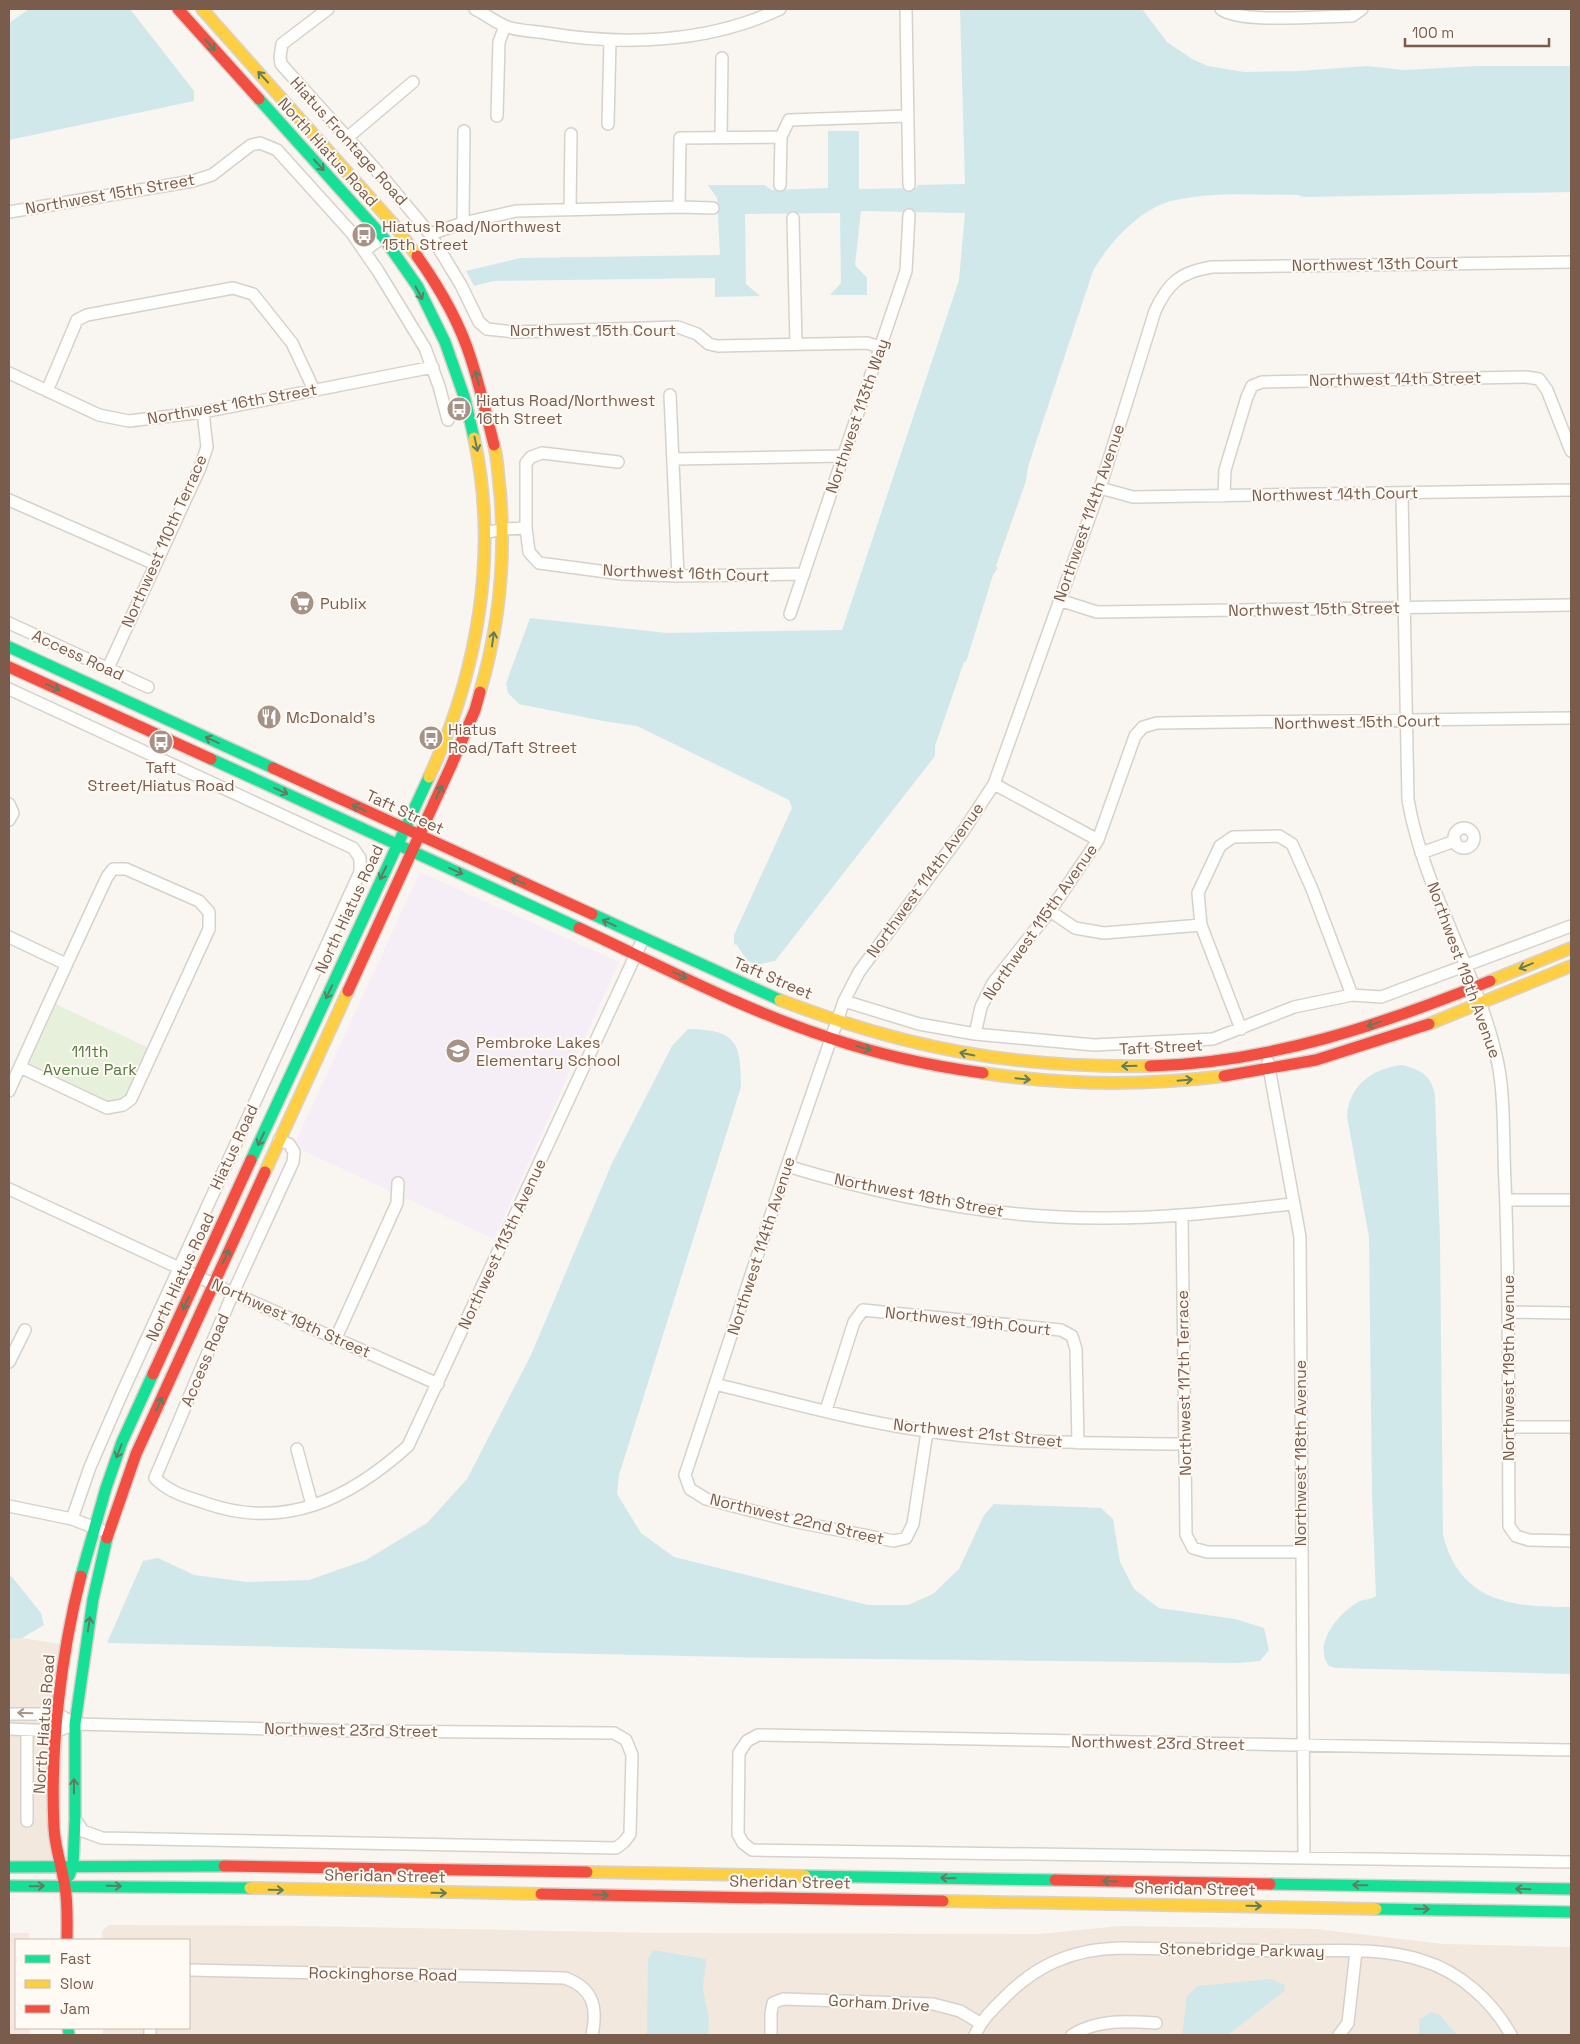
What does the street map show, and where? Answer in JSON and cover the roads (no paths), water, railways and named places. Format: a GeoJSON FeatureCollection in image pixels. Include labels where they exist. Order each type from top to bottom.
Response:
{"type":"FeatureCollection","features":[{"type":"Feature","properties":{"kind":"main road","name":"North Hiatus Road"},"geometry":{"type":"LineString","coordinates":[[67,1939],[65,1886],[59,1866],[54,1817],[58,1714],[64,1654],[81,1571],[93,1527],[122,1442],[403,829],[440,754],[461,698],[475,643],[484,586],[485,532],[478,453],[462,388],[434,319],[401,260],[383,238],[178,9]]}},
{"type":"Feature","properties":{"kind":"main road","name":"North Hiatus Road"},"geometry":{"type":"LineString","coordinates":[[65,1886],[73,1866],[75,1724],[93,1599],[108,1532],[136,1454],[475,710],[492,650],[498,607],[503,529],[496,451],[471,357],[454,318],[429,272],[395,226],[202,9]]}},
{"type":"Feature","properties":{"kind":"main road"},"geometry":{"type":"LineString","coordinates":[[383,238],[395,226]]}},
{"type":"Feature","properties":{"kind":"main road","name":"Taft Street"},"geometry":{"type":"LineString","coordinates":[[9,647],[643,939],[778,999],[836,1022],[905,1042],[984,1057],[1096,1067],[1208,1061],[1307,1044],[1367,1026],[1473,988],[1571,948]]}},
{"type":"Feature","properties":{"kind":"main road","name":"Taft Street"},"geometry":{"type":"LineString","coordinates":[[9,667],[263,782],[636,955],[830,1038],[899,1058],[981,1074],[1049,1081],[1148,1083],[1269,1070],[1372,1044],[1480,1004],[1571,966]]}},
{"type":"Feature","properties":{"kind":"main road"},"geometry":{"type":"LineString","coordinates":[[170,740],[177,724]]}},
{"type":"Feature","properties":{"kind":"main road"},"geometry":{"type":"LineString","coordinates":[[263,782],[271,767]]}},
{"type":"Feature","properties":{"kind":"main road"},"geometry":{"type":"LineString","coordinates":[[568,923],[575,907]]}},
{"type":"Feature","properties":{"kind":"main road"},"geometry":{"type":"LineString","coordinates":[[349,947],[365,955]]}},
{"type":"Feature","properties":{"kind":"main road"},"geometry":{"type":"LineString","coordinates":[[1049,1081],[1051,1064]]}},
{"type":"Feature","properties":{"kind":"main road","name":"Sheridan Street"},"geometry":{"type":"LineString","coordinates":[[9,1867],[262,1866],[1571,1890]]}},
{"type":"Feature","properties":{"kind":"main road"},"geometry":{"type":"LineString","coordinates":[[1304,1907],[1305,1884]]}},
{"type":"Feature","properties":{"kind":"main road","name":"Sheridan Street"},"geometry":{"type":"LineString","coordinates":[[9,1886],[1571,1912]]}},
{"type":"Feature","properties":{"kind":"street","name":"Hiatus Frontage Road"},"geometry":{"type":"LineString","coordinates":[[328,9],[282,44],[280,57],[285,70],[430,234],[482,325]]}},
{"type":"Feature","properties":{"kind":"street"},"geometry":{"type":"LineString","coordinates":[[475,9],[506,26],[577,38],[610,40],[678,38],[753,22],[780,9]]}},
{"type":"Feature","properties":{"kind":"street"},"geometry":{"type":"LineString","coordinates":[[906,9],[909,185]]}},
{"type":"Feature","properties":{"kind":"street"},"geometry":{"type":"LineString","coordinates":[[1221,9],[1225,12],[1248,18],[1352,16],[1362,9]]}},
{"type":"Feature","properties":{"kind":"street"},"geometry":{"type":"LineString","coordinates":[[497,116],[499,42],[506,26]]}},
{"type":"Feature","properties":{"kind":"street"},"geometry":{"type":"LineString","coordinates":[[608,124],[610,40]]}},
{"type":"Feature","properties":{"kind":"street"},"geometry":{"type":"LineString","coordinates":[[721,138],[722,58]]}},
{"type":"Feature","properties":{"kind":"street"},"geometry":{"type":"LineString","coordinates":[[347,138],[413,82]]}},
{"type":"Feature","properties":{"kind":"street"},"geometry":{"type":"LineString","coordinates":[[780,185],[781,137],[789,120],[908,116]]}},
{"type":"Feature","properties":{"kind":"street"},"geometry":{"type":"LineString","coordinates":[[464,131],[464,223]]}},
{"type":"Feature","properties":{"kind":"street"},"geometry":{"type":"LineString","coordinates":[[570,209],[571,134]]}},
{"type":"Feature","properties":{"kind":"street"},"geometry":{"type":"LineString","coordinates":[[679,207],[680,138],[781,137]]}},
{"type":"Feature","properties":{"kind":"street","name":"Northwest 15th Street"},"geometry":{"type":"LineString","coordinates":[[9,212],[193,181],[212,175],[251,145],[260,143],[277,150],[351,232],[364,251]]}},
{"type":"Feature","properties":{"kind":"street"},"geometry":{"type":"LineString","coordinates":[[430,234],[464,223],[516,211],[679,207],[713,208]]}},
{"type":"Feature","properties":{"kind":"street"},"geometry":{"type":"LineString","coordinates":[[395,226],[413,213]]}},
{"type":"Feature","properties":{"kind":"street","name":"Northwest 113th Way"},"geometry":{"type":"LineString","coordinates":[[790,614],[906,271],[909,215]]}},
{"type":"Feature","properties":{"kind":"street"},"geometry":{"type":"LineString","coordinates":[[793,218],[796,344]]}},
{"type":"Feature","properties":{"kind":"street"},"geometry":{"type":"LineString","coordinates":[[383,238],[364,251],[415,332],[433,367],[448,420]]}},
{"type":"Feature","properties":{"kind":"street","name":"Northwest 13th Court"},"geometry":{"type":"LineString","coordinates":[[1180,277],[1195,270],[1212,267],[1571,262]]}},
{"type":"Feature","properties":{"kind":"street","name":"Northwest 114th Avenue"},"geometry":{"type":"LineString","coordinates":[[690,1489],[685,1475],[787,1166],[844,1001],[858,972],[964,830],[994,784],[1100,488],[1155,311],[1165,290],[1180,277]]}},
{"type":"Feature","properties":{"kind":"street"},"geometry":{"type":"LineString","coordinates":[[47,391],[78,320],[87,315],[233,288],[254,294],[292,343],[314,390]]}},
{"type":"Feature","properties":{"kind":"street","name":"Northwest 15th Court"},"geometry":{"type":"LineString","coordinates":[[482,325],[487,329],[514,332],[678,327],[697,334],[709,344],[718,346],[866,342],[880,347]]}},
{"type":"Feature","properties":{"kind":"street","name":"Northwest 16th Street"},"geometry":{"type":"LineString","coordinates":[[9,373],[100,415],[129,420],[203,412],[433,367]]}},
{"type":"Feature","properties":{"kind":"street","name":"Northwest 14th Street"},"geometry":{"type":"LineString","coordinates":[[1224,496],[1225,470],[1252,386],[1262,382],[1526,377],[1539,379],[1547,390],[1571,451]]}},
{"type":"Feature","properties":{"kind":"street"},"geometry":{"type":"LineString","coordinates":[[670,395],[678,576]]}},
{"type":"Feature","properties":{"kind":"street","name":"Northwest 110th Terrace"},"geometry":{"type":"LineString","coordinates":[[108,668],[200,468],[206,447],[203,412]]}},
{"type":"Feature","properties":{"kind":"street"},"geometry":{"type":"LineString","coordinates":[[485,532],[526,528],[525,473],[526,463],[531,456],[542,453],[618,462]]}},
{"type":"Feature","properties":{"kind":"street"},"geometry":{"type":"LineString","coordinates":[[673,459],[843,456]]}},
{"type":"Feature","properties":{"kind":"street","name":"Northwest 14th Court"},"geometry":{"type":"LineString","coordinates":[[1100,488],[1133,497],[1571,490]]}},
{"type":"Feature","properties":{"kind":"street","name":"Northwest 119th Avenue"},"geometry":{"type":"LineString","coordinates":[[1402,494],[1408,800],[1413,827],[1421,853],[1480,1004],[1498,1066],[1506,1200],[1509,1526],[1516,1536],[1529,1540],[1571,1541]]}},
{"type":"Feature","properties":{"kind":"street"},"geometry":{"type":"LineString","coordinates":[[9,500],[155,564]]}},
{"type":"Feature","properties":{"kind":"street","name":"Northwest 16th Court"},"geometry":{"type":"LineString","coordinates":[[526,528],[529,552],[539,563],[622,574],[678,576],[804,574]]}},
{"type":"Feature","properties":{"kind":"street","name":"Northwest 15th Street"},"geometry":{"type":"LineString","coordinates":[[1059,600],[1097,612],[1571,605]]}},
{"type":"Feature","properties":{"kind":"street","name":"Access Road"},"geometry":{"type":"LineString","coordinates":[[9,623],[148,687]]}},
{"type":"Feature","properties":{"kind":"street","name":"Hiatus Road"},"geometry":{"type":"LineString","coordinates":[[9,689],[353,848],[360,858],[360,872],[90,1467],[72,1519]]}},
{"type":"Feature","properties":{"kind":"street","name":"Northwest 15th Court"},"geometry":{"type":"LineString","coordinates":[[1143,727],[1157,724],[1406,722],[1571,718]]}},
{"type":"Feature","properties":{"kind":"street","name":"Northwest 115th Avenue"},"geometry":{"type":"LineString","coordinates":[[975,1034],[981,1006],[993,983],[1050,911],[1098,840],[1135,736],[1143,727]]}},
{"type":"Feature","properties":{"kind":"street"},"geometry":{"type":"LineString","coordinates":[[994,784],[1098,840]]}},
{"type":"Feature","properties":{"kind":"street"},"geometry":{"type":"LineString","coordinates":[[9,804],[13,813],[9,820]]}},
{"type":"Feature","properties":{"kind":"street"},"geometry":{"type":"LineString","coordinates":[[1241,1030],[1201,926],[1198,893],[1220,846],[1233,837],[1279,836],[1292,844],[1312,889],[1352,995]]}},
{"type":"Feature","properties":{"kind":"street"},"geometry":{"type":"LineString","coordinates":[[1421,853],[1455,841]]}},
{"type":"Feature","properties":{"kind":"street"},"geometry":{"type":"LineString","coordinates":[[9,1091],[66,964],[107,877],[113,869],[126,869],[199,901],[209,912],[209,929],[130,1099],[123,1105],[107,1108],[20,1067]]}},
{"type":"Feature","properties":{"kind":"street"},"geometry":{"type":"LineString","coordinates":[[1050,911],[1075,928],[1104,933],[1201,926]]}},
{"type":"Feature","properties":{"kind":"street"},"geometry":{"type":"LineString","coordinates":[[844,1001],[919,1024],[975,1034],[1094,1045],[1213,1039],[1241,1030],[1294,1007],[1352,995],[1381,997],[1571,926]]}},
{"type":"Feature","properties":{"kind":"street"},"geometry":{"type":"LineString","coordinates":[[9,938],[66,964]]}},
{"type":"Feature","properties":{"kind":"street","name":"Northwest 113th Avenue"},"geometry":{"type":"LineString","coordinates":[[312,1505],[340,1496],[380,1472],[408,1446],[643,939]]}},
{"type":"Feature","properties":{"kind":"street","name":"Northwest 118th Avenue"},"geometry":{"type":"LineString","coordinates":[[1266,1052],[1292,1204],[1300,1237],[1300,1552],[1304,1857]]}},
{"type":"Feature","properties":{"kind":"street","name":"Access Road"},"geometry":{"type":"LineString","coordinates":[[279,1140],[289,1144],[294,1152],[293,1162],[233,1293],[156,1478],[166,1490],[226,1510],[255,1514],[292,1511],[312,1505]]}},
{"type":"Feature","properties":{"kind":"street","name":"Northwest 18th Street"},"geometry":{"type":"LineString","coordinates":[[787,1166],[837,1181],[969,1208],[1095,1218],[1182,1216],[1292,1204]]}},
{"type":"Feature","properties":{"kind":"street"},"geometry":{"type":"LineString","coordinates":[[336,1338],[396,1203],[398,1183]]}},
{"type":"Feature","properties":{"kind":"street","name":"Northwest 19th Street"},"geometry":{"type":"LineString","coordinates":[[9,1189],[233,1293],[438,1384]]}},
{"type":"Feature","properties":{"kind":"street"},"geometry":{"type":"LineString","coordinates":[[1506,1200],[1571,1200]]}},
{"type":"Feature","properties":{"kind":"street","name":"Northwest 117th Terrace"},"geometry":{"type":"LineString","coordinates":[[1182,1216],[1186,1535],[1193,1548],[1207,1552],[1300,1552]]}},
{"type":"Feature","properties":{"kind":"street","name":"Northwest 19th Court"},"geometry":{"type":"LineString","coordinates":[[826,1410],[854,1322],[863,1310],[1061,1330],[1072,1336],[1076,1349],[1078,1443]]}},
{"type":"Feature","properties":{"kind":"street"},"geometry":{"type":"LineString","coordinates":[[1508,1312],[1571,1313]]}},
{"type":"Feature","properties":{"kind":"street"},"geometry":{"type":"LineString","coordinates":[[9,1362],[25,1330]]}},
{"type":"Feature","properties":{"kind":"street","name":"Northwest 21st Street"},"geometry":{"type":"LineString","coordinates":[[715,1384],[927,1432],[1078,1443],[1185,1444]]}},
{"type":"Feature","properties":{"kind":"street"},"geometry":{"type":"LineString","coordinates":[[1508,1427],[1571,1427]]}},
{"type":"Feature","properties":{"kind":"street","name":"Northwest 22nd Street"},"geometry":{"type":"LineString","coordinates":[[690,1489],[706,1499],[792,1521],[894,1541],[906,1538],[913,1524],[927,1432]]}},
{"type":"Feature","properties":{"kind":"street"},"geometry":{"type":"LineString","coordinates":[[296,1449],[312,1505]]}},
{"type":"Feature","properties":{"kind":"street"},"geometry":{"type":"LineString","coordinates":[[9,1506],[72,1519],[108,1532]]}},
{"type":"Feature","properties":{"kind":"street"},"geometry":{"type":"LineString","coordinates":[[9,1714],[58,1714],[75,1724]]}},
{"type":"Feature","properties":{"kind":"street"},"geometry":{"type":"LineString","coordinates":[[9,1729],[57,1731],[75,1724]]}},
{"type":"Feature","properties":{"kind":"street","name":"Northwest 23rd Street"},"geometry":{"type":"LineString","coordinates":[[75,1724],[360,1731],[614,1733],[626,1740],[632,1755],[630,1834],[624,1842]]}},
{"type":"Feature","properties":{"kind":"street"},"geometry":{"type":"LineString","coordinates":[[27,1731],[27,1821]]}},
{"type":"Feature","properties":{"kind":"street","name":"Northwest 23rd Street"},"geometry":{"type":"LineString","coordinates":[[752,1850],[743,1843],[738,1834],[739,1753],[747,1741],[758,1735],[1571,1750]]}},
{"type":"Feature","properties":{"kind":"street","name":"Sheridan Street"},"geometry":{"type":"LineString","coordinates":[[74,1819],[83,1831],[102,1838],[616,1848],[624,1842]]}},
{"type":"Feature","properties":{"kind":"street","name":"Sheridan Street"},"geometry":{"type":"LineString","coordinates":[[752,1850],[1571,1862]]}},
{"type":"Feature","properties":{"kind":"street","name":"Stonebridge Parkway"},"geometry":{"type":"LineString","coordinates":[[975,2035],[980,2023],[1014,1987],[1038,1970],[1064,1956],[1095,1948],[1356,1951],[1396,1954],[1425,1961],[1457,1977],[1487,2000],[1511,2035]]}},
{"type":"Feature","properties":{"kind":"street"},"geometry":{"type":"LineString","coordinates":[[1339,2035],[1348,2023],[1356,1951]]}},
{"type":"Feature","properties":{"kind":"street","name":"Rockinghorse Road"},"geometry":{"type":"LineString","coordinates":[[190,1970],[565,1978],[577,1982],[587,1990],[593,2006],[592,2035]]}},
{"type":"Feature","properties":{"kind":"street","name":"Gorham Drive"},"geometry":{"type":"LineString","coordinates":[[771,2035],[771,2013],[774,2003],[783,1999],[932,2004],[960,2011],[980,2023]]}},
{"type":"Feature","properties":{"kind":"street"},"geometry":{"type":"LineString","coordinates":[[1072,2035],[1082,2029],[1115,2021],[1156,2023]]}},
{"type":"Feature","properties":{"kind":"water"},"geometry":{"type":"Polygon","coordinates":[[[29,9],[130,9],[194,91],[194,101],[9,140],[9,23],[29,9]]]}},
{"type":"Feature","properties":{"kind":"water"},"geometry":{"type":"Polygon","coordinates":[[[960,9],[1142,9],[1167,42],[1192,59],[1208,66],[1244,72],[1299,71],[1367,66],[1403,70],[1478,66],[1571,66],[1571,192],[1304,197],[1298,195],[1251,194],[1202,196],[1159,205],[1126,229],[1107,250],[1093,271],[1028,467],[1026,481],[996,566],[998,568],[993,575],[966,662],[964,662],[935,746],[935,756],[775,961],[755,965],[747,960],[736,944],[734,945],[734,935],[792,808],[789,800],[637,726],[519,704],[508,693],[506,684],[530,618],[666,633],[842,630],[959,280],[965,213],[861,211],[855,265],[867,278],[867,295],[830,295],[841,283],[840,213],[745,214],[746,284],[760,296],[715,297],[715,278],[493,281],[474,286],[466,271],[520,258],[720,255],[717,198],[708,185],[764,185],[772,190],[828,188],[828,131],[859,131],[859,189],[917,188],[917,185],[965,184],[960,9]]]}},
{"type":"Feature","properties":{"kind":"water"},"geometry":{"type":"Polygon","coordinates":[[[688,1029],[717,1032],[732,1041],[737,1049],[739,1059],[741,1087],[619,1475],[617,1494],[641,1533],[674,1557],[868,1605],[908,1605],[933,1594],[959,1569],[984,1515],[994,1504],[1101,1508],[1113,1519],[1120,1562],[1134,1589],[1159,1608],[1235,1619],[1264,1628],[1269,1650],[1260,1661],[1239,1663],[777,1658],[107,1643],[143,1561],[158,1558],[194,1575],[247,1582],[309,1580],[366,1560],[427,1523],[467,1479],[531,1355],[612,1163],[672,1046],[688,1029]]]}},
{"type":"Feature","properties":{"kind":"water"},"geometry":{"type":"Polygon","coordinates":[[[1402,1065],[1415,1069],[1425,1075],[1434,1089],[1435,1096],[1440,1240],[1443,1535],[1451,1558],[1462,1575],[1476,1588],[1509,1602],[1550,1607],[1571,1607],[1571,1674],[1336,1668],[1329,1666],[1325,1657],[1326,1639],[1336,1621],[1358,1602],[1376,1596],[1372,1495],[1369,1237],[1347,1116],[1352,1095],[1364,1080],[1381,1070],[1402,1065]]]}},
{"type":"Feature","properties":{"kind":"water"},"geometry":{"type":"Polygon","coordinates":[[[9,1576],[12,1577],[41,1613],[44,1625],[22,1638],[9,1639],[9,1576]]]}},
{"type":"Feature","properties":{"kind":"water"},"geometry":{"type":"Polygon","coordinates":[[[653,1950],[706,1959],[703,1988],[709,2020],[708,2035],[647,2035],[648,1959],[653,1950]]]}},
{"type":"Feature","properties":{"kind":"water"},"geometry":{"type":"Polygon","coordinates":[[[1271,1979],[1285,1985],[1284,1991],[1228,2035],[1182,2035],[1187,1996],[1197,1986],[1271,1979]]]}},
{"type":"Feature","properties":{"kind":"water"},"geometry":{"type":"Polygon","coordinates":[[[1432,2012],[1441,2016],[1457,2035],[1419,2035],[1419,2019],[1432,2012]]]}},
{"type":"Feature","properties":{"kind":"place","name":"Hiatus Road/Northwest 15th Street"},"geometry":{"type":"Point","coordinates":[364,235]}},
{"type":"Feature","properties":{"kind":"place","name":"Hiatus Road/Northwest 16th Street"},"geometry":{"type":"Point","coordinates":[459,409]}},
{"type":"Feature","properties":{"kind":"place","name":"Publix"},"geometry":{"type":"Point","coordinates":[302,603]}},
{"type":"Feature","properties":{"kind":"place","name":"McDonald's"},"geometry":{"type":"Point","coordinates":[269,717]}},
{"type":"Feature","properties":{"kind":"place","name":"Hiatus Road/Taft Street"},"geometry":{"type":"Point","coordinates":[431,738]}},
{"type":"Feature","properties":{"kind":"place","name":"Taft Street/Hiatus Road"},"geometry":{"type":"Point","coordinates":[161,742]}},
{"type":"Feature","properties":{"kind":"place","name":"Pembroke Lakes Elementary School"},"geometry":{"type":"Point","coordinates":[458,1051]}},
{"type":"Feature","properties":{"kind":"park label","name":"111th Avenue Park"},"geometry":{"type":"Point","coordinates":[90,1060]}}]}
